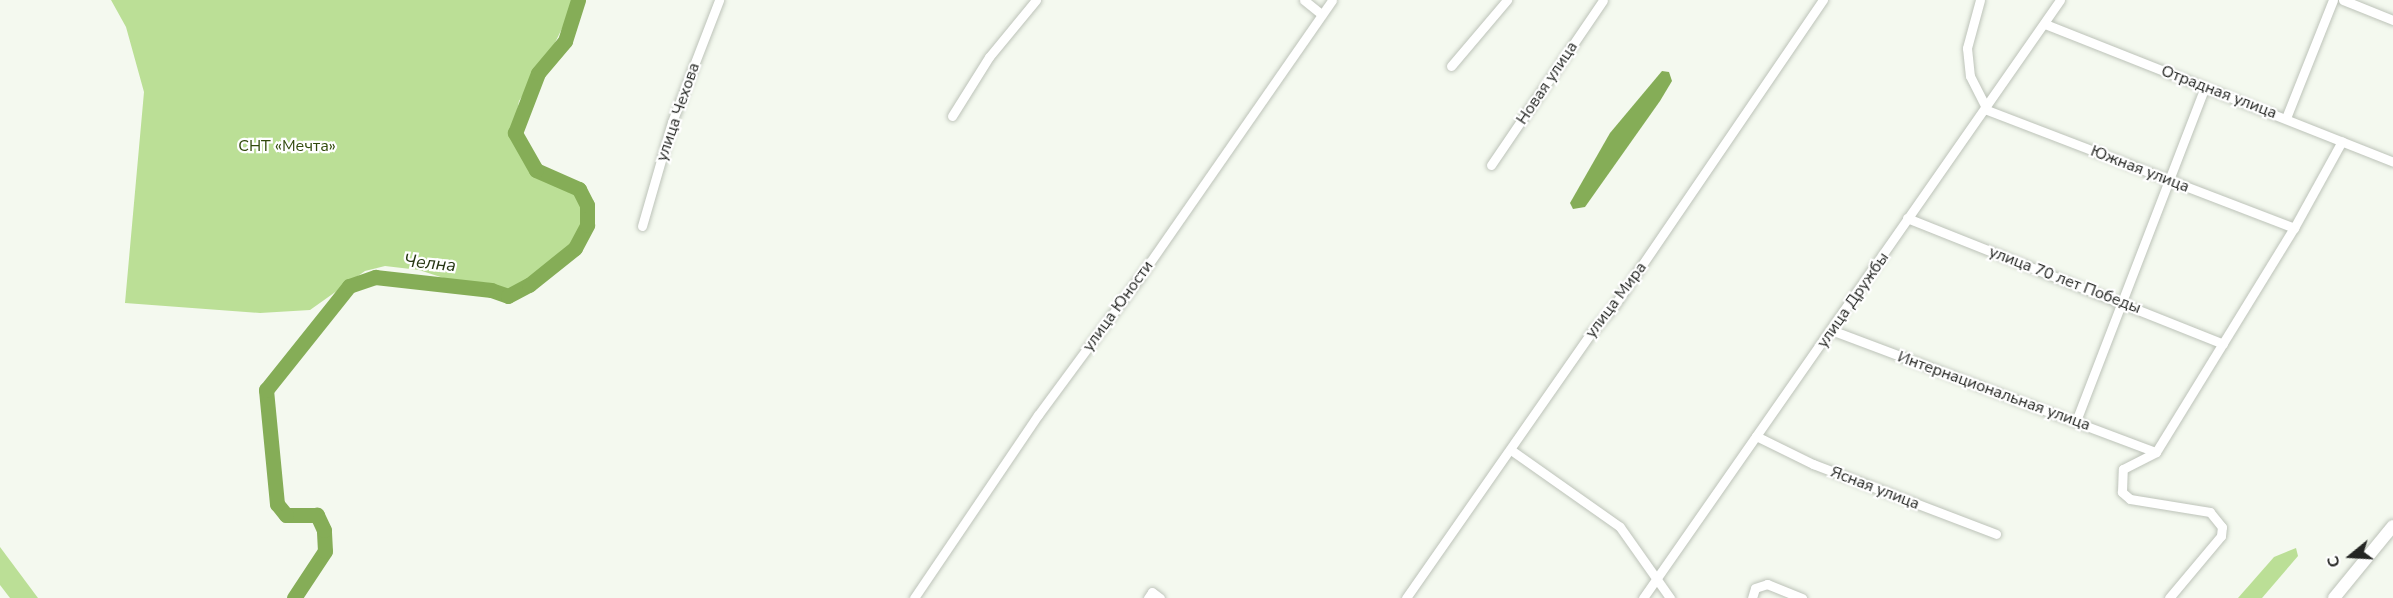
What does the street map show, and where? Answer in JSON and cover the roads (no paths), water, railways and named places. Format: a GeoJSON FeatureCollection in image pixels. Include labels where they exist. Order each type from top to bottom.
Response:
{"type":"FeatureCollection","features":[{"type":"Feature","properties":{"kind":"main road"},"geometry":{"type":"LineString","coordinates":[[2334,598],[2393,526]]}},
{"type":"Feature","properties":{"kind":"street","name":"улица Чехова"},"geometry":{"type":"LineString","coordinates":[[642,226],[672,122],[720,0]]}},
{"type":"Feature","properties":{"kind":"street"},"geometry":{"type":"LineString","coordinates":[[952,116],[989,57],[1036,0]]}},
{"type":"Feature","properties":{"kind":"street"},"geometry":{"type":"LineString","coordinates":[[1305,0],[1321,14]]}},
{"type":"Feature","properties":{"kind":"street","name":"улица Юности"},"geometry":{"type":"LineString","coordinates":[[914,598],[1038,415],[1139,278],[1332,0]]}},
{"type":"Feature","properties":{"kind":"street"},"geometry":{"type":"LineString","coordinates":[[1450,66],[1507,0]]}},
{"type":"Feature","properties":{"kind":"street","name":"Новая улица"},"geometry":{"type":"LineString","coordinates":[[1491,165],[1604,0]]}},
{"type":"Feature","properties":{"kind":"street","name":"улица Мира"},"geometry":{"type":"LineString","coordinates":[[1406,598],[1591,333],[1614,306],[1823,0]]}},
{"type":"Feature","properties":{"kind":"street"},"geometry":{"type":"LineString","coordinates":[[1980,0],[1966,48],[1970,76],[1987,110]]}},
{"type":"Feature","properties":{"kind":"street","name":"улица Дружбы"},"geometry":{"type":"LineString","coordinates":[[1643,598],[1907,218],[1987,110],[2060,0]]}},
{"type":"Feature","properties":{"kind":"street"},"geometry":{"type":"LineString","coordinates":[[2286,118],[2333,0]]}},
{"type":"Feature","properties":{"kind":"street"},"geometry":{"type":"LineString","coordinates":[[2343,0],[2393,20]]}},
{"type":"Feature","properties":{"kind":"street","name":"Отрадная улица"},"geometry":{"type":"LineString","coordinates":[[2045,24],[2393,162]]}},
{"type":"Feature","properties":{"kind":"street"},"geometry":{"type":"LineString","coordinates":[[2076,421],[2205,87]]}},
{"type":"Feature","properties":{"kind":"street","name":"Южная улица"},"geometry":{"type":"LineString","coordinates":[[1987,110],[2294,228]]}},
{"type":"Feature","properties":{"kind":"street"},"geometry":{"type":"LineString","coordinates":[[2171,595],[2221,537],[2222,527],[2210,512],[2130,499],[2122,492],[2123,469],[2156,452],[2294,228],[2342,141]]}},
{"type":"Feature","properties":{"kind":"street","name":"улица 70 лет Победы"},"geometry":{"type":"LineString","coordinates":[[1907,218],[2223,344]]}},
{"type":"Feature","properties":{"kind":"street","name":"Интернациональная улица"},"geometry":{"type":"LineString","coordinates":[[1831,330],[2156,452]]}},
{"type":"Feature","properties":{"kind":"street","name":"Ясная улица"},"geometry":{"type":"LineString","coordinates":[[1756,436],[1813,464],[1996,534]]}},
{"type":"Feature","properties":{"kind":"street"},"geometry":{"type":"LineString","coordinates":[[1510,450],[1620,527],[1670,598]]}},
{"type":"Feature","properties":{"kind":"street"},"geometry":{"type":"LineString","coordinates":[[1752,598],[1755,588],[1767,584],[1802,598]]}},
{"type":"Feature","properties":{"kind":"street"},"geometry":{"type":"LineString","coordinates":[[1150,595],[1160,598]]}},
{"type":"Feature","properties":{"kind":"waterway","name":"Челна"},"geometry":{"type":"LineString","coordinates":[[294,598],[325,551],[324,530],[317,515],[286,515],[277,504],[266,390],[349,286],[375,277],[491,290],[508,296],[529,285],[575,248],[587,225],[587,205],[579,189],[536,170],[515,133],[538,73],[565,41],[578,0]]}},
{"type":"Feature","properties":{"kind":"park label","name":"СНТ «Мечта»"},"geometry":{"type":"Point","coordinates":[287,146]}}]}
